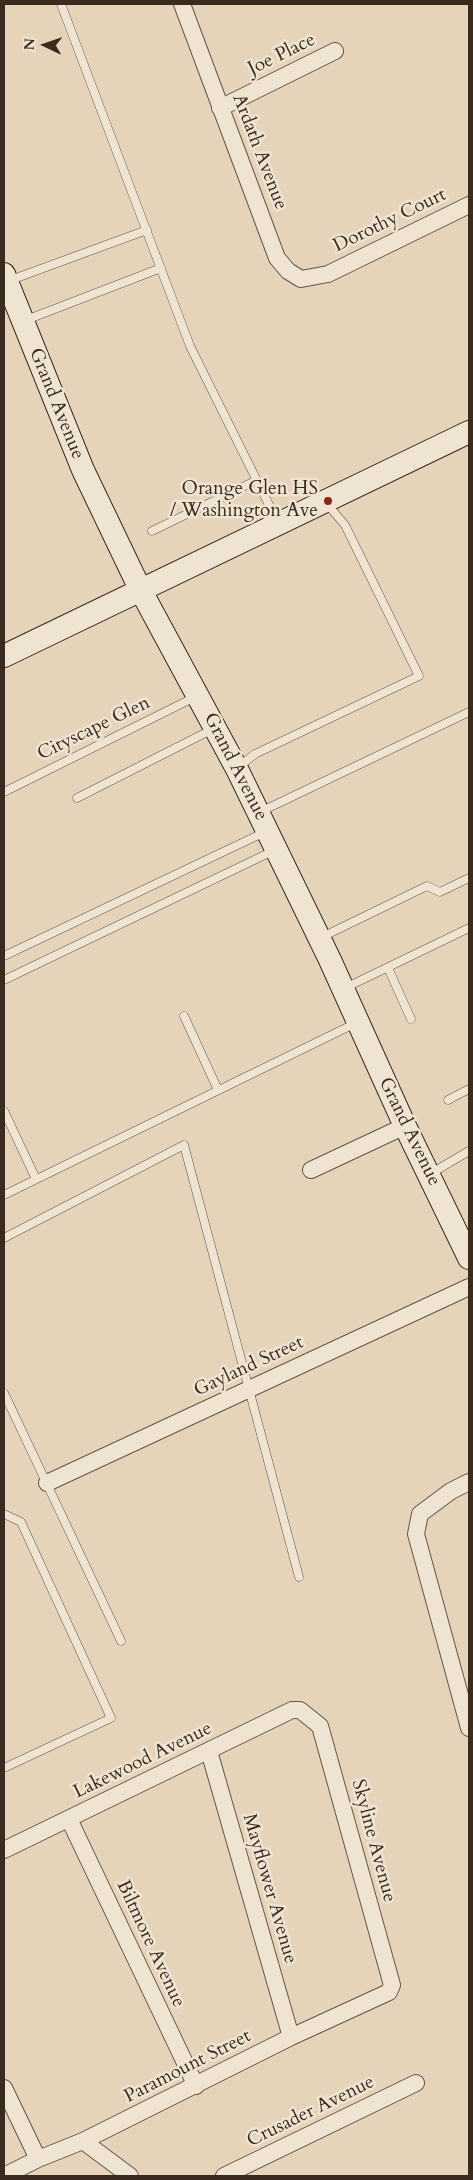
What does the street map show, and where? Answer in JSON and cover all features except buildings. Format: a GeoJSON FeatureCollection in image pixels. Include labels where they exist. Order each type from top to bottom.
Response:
{"type":"FeatureCollection","features":[{"type":"Feature","properties":{"kind":"main road","name":"Grand Avenue"},"geometry":{"type":"LineString","coordinates":[[5,278],[83,470],[140,589],[237,769],[469,1258]]}},
{"type":"Feature","properties":{"kind":"main road"},"geometry":{"type":"LineString","coordinates":[[4,656],[469,432]]}},
{"type":"Feature","properties":{"kind":"street","name":"Ardath Avenue"},"geometry":{"type":"LineString","coordinates":[[182,4],[277,258],[288,271],[301,279],[328,274]]}},
{"type":"Feature","properties":{"kind":"street","name":"Joe Place"},"geometry":{"type":"LineString","coordinates":[[220,108],[335,51]]}},
{"type":"Feature","properties":{"kind":"street","name":"Dorothy Court"},"geometry":{"type":"LineString","coordinates":[[328,274],[469,205]]}},
{"type":"Feature","properties":{"kind":"street"},"geometry":{"type":"LineString","coordinates":[[311,1170],[405,1126]]}},
{"type":"Feature","properties":{"kind":"street","name":"Gayland Street"},"geometry":{"type":"LineString","coordinates":[[47,1483],[469,1288]]}},
{"type":"Feature","properties":{"kind":"street"},"geometry":{"type":"LineString","coordinates":[[469,1482],[451,1491],[420,1514],[416,1534],[469,1728]]}},
{"type":"Feature","properties":{"kind":"street","name":"Lakewood Avenue"},"geometry":{"type":"LineString","coordinates":[[4,1850],[292,1710],[300,1710]]}},
{"type":"Feature","properties":{"kind":"street","name":"Skyline Avenue"},"geometry":{"type":"LineString","coordinates":[[300,1710],[320,1726],[392,1985],[388,1992]]}},
{"type":"Feature","properties":{"kind":"street","name":"Mayflower Avenue"},"geometry":{"type":"LineString","coordinates":[[209,1751],[291,2037]]}},
{"type":"Feature","properties":{"kind":"street","name":"Biltmore Avenue"},"geometry":{"type":"LineString","coordinates":[[69,1819],[196,2086]]}},
{"type":"Feature","properties":{"kind":"street","name":"Paramount Street"},"geometry":{"type":"LineString","coordinates":[[4,2176],[38,2159],[83,2142],[291,2037],[388,1992]]}},
{"type":"Feature","properties":{"kind":"street","name":"Crusader Avenue"},"geometry":{"type":"LineString","coordinates":[[224,2176],[416,2084]]}},
{"type":"Feature","properties":{"kind":"street"},"geometry":{"type":"LineString","coordinates":[[4,2088],[38,2159]]}},
{"type":"Feature","properties":{"kind":"street"},"geometry":{"type":"LineString","coordinates":[[83,2142],[130,2176]]}},
{"type":"Feature","properties":{"kind":"lane"},"geometry":{"type":"LineString","coordinates":[[61,4],[190,346],[279,524]]}},
{"type":"Feature","properties":{"kind":"lane"},"geometry":{"type":"LineString","coordinates":[[5,278],[147,230]]}},
{"type":"Feature","properties":{"kind":"lane"},"geometry":{"type":"LineString","coordinates":[[22,322],[161,268]]}},
{"type":"Feature","properties":{"kind":"lane"},"geometry":{"type":"LineString","coordinates":[[152,531],[257,480]]}},
{"type":"Feature","properties":{"kind":"lane"},"geometry":{"type":"LineString","coordinates":[[237,769],[255,754],[418,676],[345,524],[325,502]]}},
{"type":"Feature","properties":{"kind":"lane","name":"Cityscape Glen"},"geometry":{"type":"LineString","coordinates":[[4,792],[199,696]]}},
{"type":"Feature","properties":{"kind":"lane"},"geometry":{"type":"LineString","coordinates":[[4,980],[267,831],[469,712]]}},
{"type":"Feature","properties":{"kind":"lane"},"geometry":{"type":"LineString","coordinates":[[77,798],[215,728]]}},
{"type":"Feature","properties":{"kind":"lane"},"geometry":{"type":"LineString","coordinates":[[4,956],[267,831]]}},
{"type":"Feature","properties":{"kind":"lane"},"geometry":{"type":"LineString","coordinates":[[318,939],[427,886],[440,892],[469,878]]}},
{"type":"Feature","properties":{"kind":"lane"},"geometry":{"type":"LineString","coordinates":[[343,989],[469,928]]}},
{"type":"Feature","properties":{"kind":"lane"},"geometry":{"type":"LineString","coordinates":[[388,968],[412,1019]]}},
{"type":"Feature","properties":{"kind":"lane"},"geometry":{"type":"LineString","coordinates":[[184,1016],[218,1090]]}},
{"type":"Feature","properties":{"kind":"lane"},"geometry":{"type":"LineString","coordinates":[[4,1195],[358,1022]]}},
{"type":"Feature","properties":{"kind":"lane"},"geometry":{"type":"LineString","coordinates":[[448,1100],[469,1089]]}},
{"type":"Feature","properties":{"kind":"lane"},"geometry":{"type":"LineString","coordinates":[[4,1111],[36,1179]]}},
{"type":"Feature","properties":{"kind":"lane"},"geometry":{"type":"LineString","coordinates":[[4,1238],[184,1145],[299,1578]]}},
{"type":"Feature","properties":{"kind":"lane"},"geometry":{"type":"LineString","coordinates":[[430,1174],[469,1151]]}},
{"type":"Feature","properties":{"kind":"lane"},"geometry":{"type":"LineString","coordinates":[[4,1394],[122,1641]]}},
{"type":"Feature","properties":{"kind":"lane"},"geometry":{"type":"LineString","coordinates":[[4,1514],[21,1522],[111,1718],[4,1768]]}},
{"type":"Feature","properties":{"kind":"place","name":"Orange Glen HS / Washington Ave"},"geometry":{"type":"Point","coordinates":[328,501]}}]}
